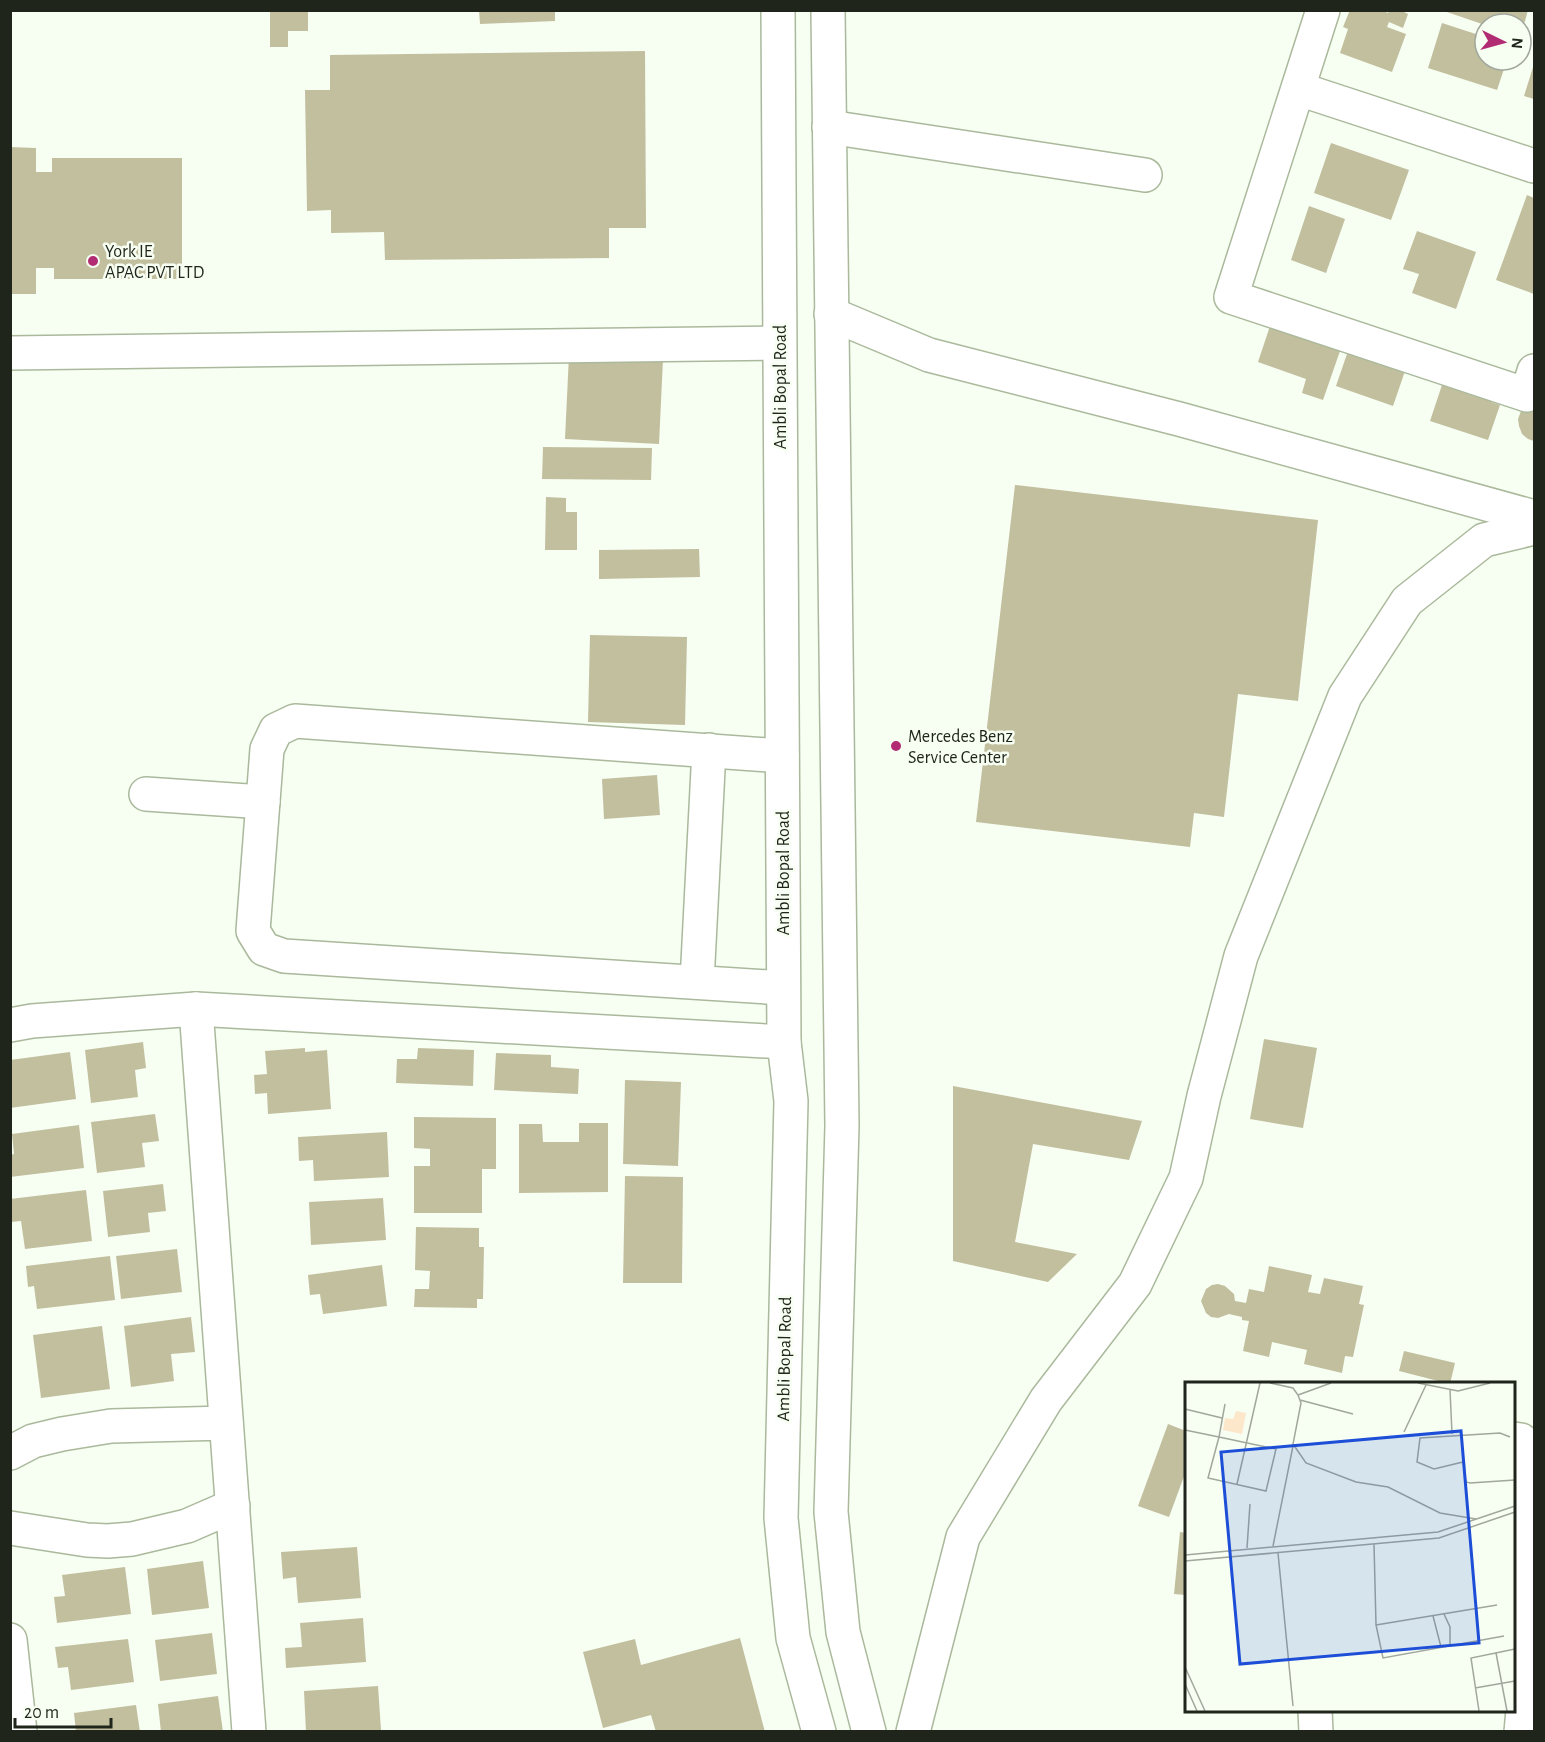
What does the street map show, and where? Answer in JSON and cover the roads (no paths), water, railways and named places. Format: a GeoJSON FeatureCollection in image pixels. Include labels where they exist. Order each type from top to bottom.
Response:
{"type":"FeatureCollection","features":[{"type":"Feature","properties":{"kind":"street","name":"Ambli Bopal Road"},"geometry":{"type":"LineString","coordinates":[[777,10],[783,988],[784,1042],[791,1101],[781,1518],[793,1638],[819,1731]]}},
{"type":"Feature","properties":{"kind":"street"},"geometry":{"type":"LineString","coordinates":[[828,10],[842,1126],[831,1512],[843,1632],[870,1731]]}},
{"type":"Feature","properties":{"kind":"street"},"geometry":{"type":"LineString","coordinates":[[1323,10],[1230,297],[1527,395],[1534,371]]}},
{"type":"Feature","properties":{"kind":"street"},"geometry":{"type":"LineString","coordinates":[[1299,89],[1534,166]]}},
{"type":"Feature","properties":{"kind":"street"},"geometry":{"type":"LineString","coordinates":[[829,127],[1145,175]]}},
{"type":"Feature","properties":{"kind":"street"},"geometry":{"type":"LineString","coordinates":[[831,314],[929,355],[1179,419],[1534,516]]}},
{"type":"Feature","properties":{"kind":"street"},"geometry":{"type":"LineString","coordinates":[[10,352],[779,343]]}},
{"type":"Feature","properties":{"kind":"street"},"geometry":{"type":"LineString","coordinates":[[912,1731],[963,1537],[1046,1400],[1135,1284],[1186,1178],[1204,1096],[1241,956],[1345,696],[1407,601],[1484,540],[1534,528]]}},
{"type":"Feature","properties":{"kind":"street"},"geometry":{"type":"LineString","coordinates":[[782,756],[295,721],[276,730],[267,748],[253,931],[264,949],[284,956],[783,988]]}},
{"type":"Feature","properties":{"kind":"street"},"geometry":{"type":"LineString","coordinates":[[697,982],[709,750]]}},
{"type":"Feature","properties":{"kind":"street"},"geometry":{"type":"LineString","coordinates":[[146,794],[263,802]]}},
{"type":"Feature","properties":{"kind":"street"},"geometry":{"type":"LineString","coordinates":[[10,1025],[32,1021],[196,1009],[784,1042]]}},
{"type":"Feature","properties":{"kind":"street"},"geometry":{"type":"LineString","coordinates":[[196,1009],[249,1731]]}},
{"type":"Feature","properties":{"kind":"street"},"geometry":{"type":"LineString","coordinates":[[10,1453],[33,1441],[111,1426],[226,1423]]}},
{"type":"Feature","properties":{"kind":"street"},"geometry":{"type":"LineString","coordinates":[[1515,1439],[1521,1440],[1528,1544],[1530,1676],[1521,1731]]}},
{"type":"Feature","properties":{"kind":"street"},"geometry":{"type":"LineString","coordinates":[[10,1528],[87,1540],[132,1539],[187,1526],[232,1506]]}},
{"type":"Feature","properties":{"kind":"street"},"geometry":{"type":"LineString","coordinates":[[10,1640],[20,1731]]}},
{"type":"Feature","properties":{"kind":"street"},"geometry":{"type":"LineString","coordinates":[[1315,1712],[1316,1731]]}},
{"type":"Feature","properties":{"kind":"place","name":"York IE APAC PVT LTD"},"geometry":{"type":"Point","coordinates":[93,261]}},
{"type":"Feature","properties":{"kind":"place","name":"Mercedes Benz Service Center"},"geometry":{"type":"Point","coordinates":[896,746]}}]}
